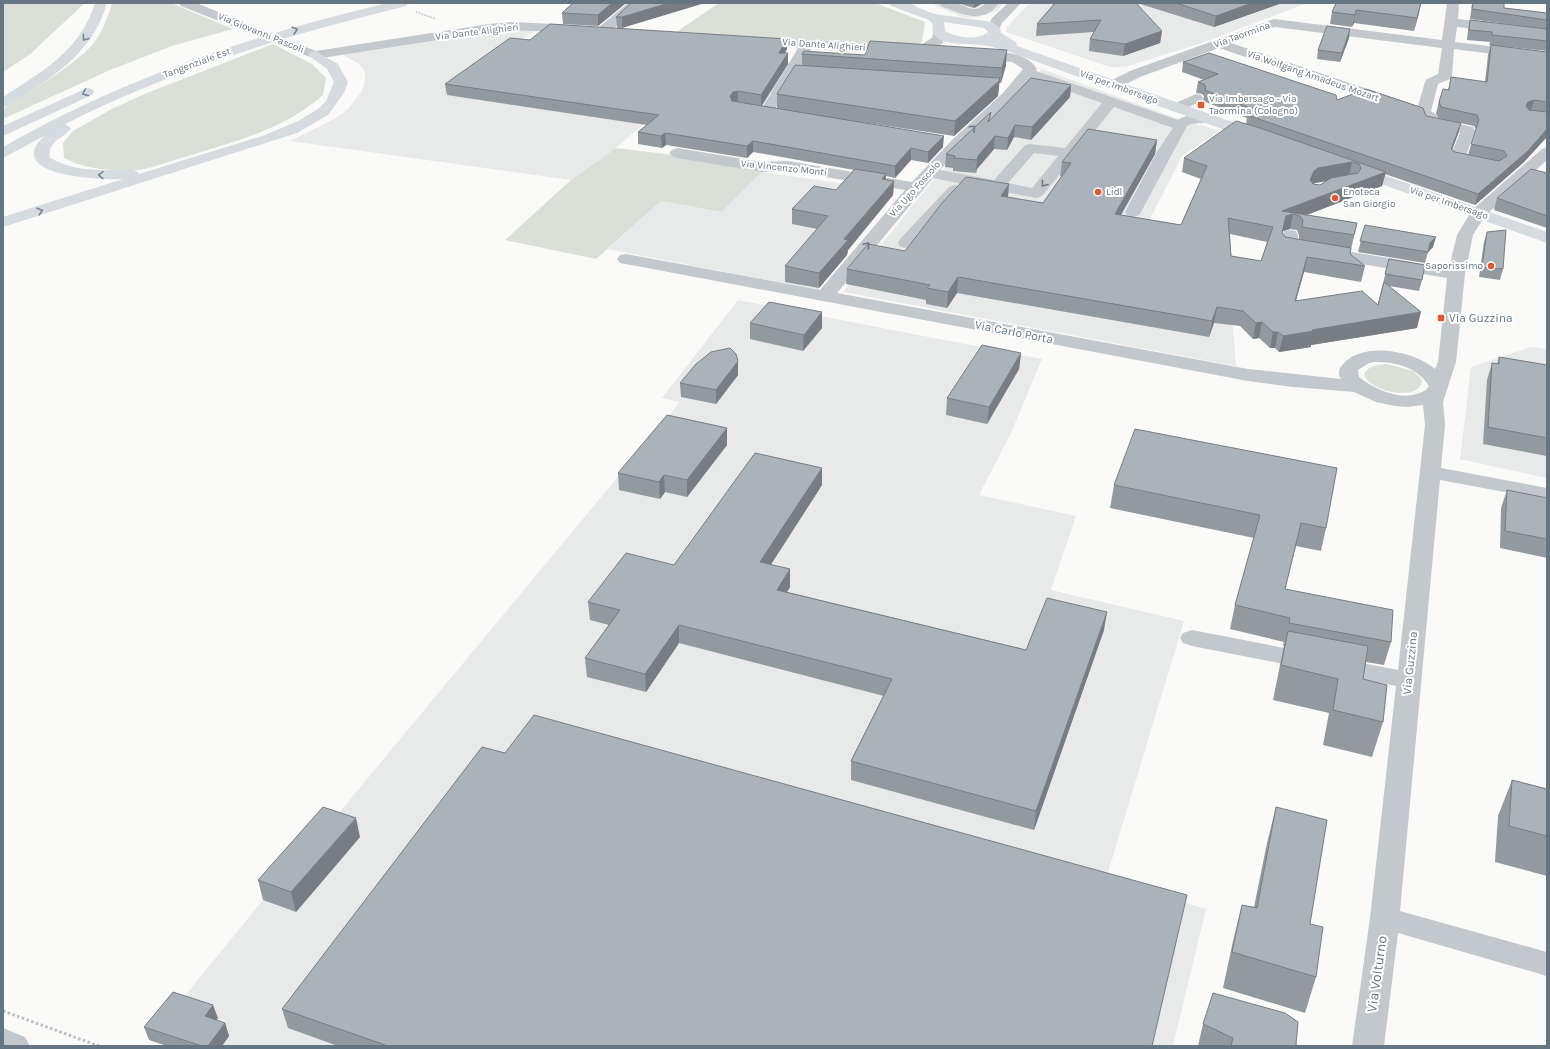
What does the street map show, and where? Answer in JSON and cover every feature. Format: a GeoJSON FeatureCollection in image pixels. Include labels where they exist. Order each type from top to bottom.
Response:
{"type":"FeatureCollection","features":[{"type":"Feature","properties":{"kind":"main road"},"geometry":{"type":"LineString","coordinates":[[3,103],[67,58],[92,28],[99,14],[101,3]]}},
{"type":"Feature","properties":{"kind":"main road","name":"Tangenziale Est"},"geometry":{"type":"LineString","coordinates":[[132,73],[227,39],[306,16],[361,3]]}},
{"type":"Feature","properties":{"kind":"main road","name":"Tangenziale Est"},"geometry":{"type":"LineString","coordinates":[[3,153],[88,107],[187,66],[237,48],[327,21],[402,3]]}},
{"type":"Feature","properties":{"kind":"main road","name":"Via per Imbersago"},"geometry":{"type":"LineString","coordinates":[[894,3],[918,12],[937,26],[944,36],[960,40],[985,39],[996,26]]}},
{"type":"Feature","properties":{"kind":"main road"},"geometry":{"type":"LineString","coordinates":[[902,3],[918,12]]}},
{"type":"Feature","properties":{"kind":"main road","name":"Via per Imbersago"},"geometry":{"type":"LineString","coordinates":[[937,26],[953,22],[967,21],[996,26]]}},
{"type":"Feature","properties":{"kind":"main road","name":"Via per Imbersago"},"geometry":{"type":"LineString","coordinates":[[978,40],[1011,48],[1115,84],[1178,107],[1207,119],[1264,137],[1178,107],[1139,94],[1115,84],[1100,76],[1015,46],[1000,39],[996,26]]}},
{"type":"Feature","properties":{"kind":"main road"},"geometry":{"type":"LineString","coordinates":[[182,166],[134,174],[110,176],[76,174],[57,169],[43,160],[41,153],[44,143],[65,127],[237,48]]}},
{"type":"Feature","properties":{"kind":"main road"},"geometry":{"type":"LineString","coordinates":[[3,222],[182,166],[298,127],[328,108],[337,95],[341,82],[333,67],[308,52]]}},
{"type":"Feature","properties":{"kind":"main road"},"geometry":{"type":"LineString","coordinates":[[3,132],[99,86]]}},
{"type":"Feature","properties":{"kind":"main road","name":"Via per Imbersago"},"geometry":{"type":"LineString","coordinates":[[1342,165],[1361,175],[1478,213],[1547,238]]}},
{"type":"Feature","properties":{"kind":"street","name":"Via Giovanni Pascoli"},"geometry":{"type":"LineString","coordinates":[[184,3],[308,52]]}},
{"type":"Feature","properties":{"kind":"street"},"geometry":{"type":"LineString","coordinates":[[603,31],[635,3]]}},
{"type":"Feature","properties":{"kind":"street"},"geometry":{"type":"LineString","coordinates":[[945,3],[969,13],[985,11],[993,3]]}},
{"type":"Feature","properties":{"kind":"street"},"geometry":{"type":"LineString","coordinates":[[996,26],[1015,3]]}},
{"type":"Feature","properties":{"kind":"street"},"geometry":{"type":"LineString","coordinates":[[1453,3],[1445,76],[1432,82],[1426,114],[1429,122],[1468,130],[1457,159],[1495,166]]}},
{"type":"Feature","properties":{"kind":"street"},"geometry":{"type":"LineString","coordinates":[[1451,22],[1547,34]]}},
{"type":"Feature","properties":{"kind":"street","name":"Via Taormina"},"geometry":{"type":"LineString","coordinates":[[1115,84],[1135,74],[1274,23],[1547,57]]}},
{"type":"Feature","properties":{"kind":"street","name":"Via Dante Alighieri"},"geometry":{"type":"LineString","coordinates":[[308,52],[512,26],[622,32]]}},
{"type":"Feature","properties":{"kind":"street"},"geometry":{"type":"LineString","coordinates":[[937,26],[938,40],[928,47],[930,52],[1028,64],[1030,69],[1029,73],[1014,89],[993,88]]}},
{"type":"Feature","properties":{"kind":"street","name":"Via Dante Alighieri"},"geometry":{"type":"LineString","coordinates":[[745,40],[910,52],[928,47]]}},
{"type":"Feature","properties":{"kind":"street"},"geometry":{"type":"LineString","coordinates":[[950,54],[937,49],[941,44],[960,40]]}},
{"type":"Feature","properties":{"kind":"street","name":"Via Wolfgang Amadeus Mozart"},"geometry":{"type":"LineString","coordinates":[[1218,43],[1426,114]]}},
{"type":"Feature","properties":{"kind":"street"},"geometry":{"type":"LineString","coordinates":[[782,115],[759,112],[791,74],[807,44]]}},
{"type":"Feature","properties":{"kind":"street"},"geometry":{"type":"LineString","coordinates":[[1029,73],[1179,125]]}},
{"type":"Feature","properties":{"kind":"street"},"geometry":{"type":"LineString","coordinates":[[791,74],[806,75]]}},
{"type":"Feature","properties":{"kind":"street","name":"Via Taormina"},"geometry":{"type":"LineString","coordinates":[[1100,76],[1135,74]]}},
{"type":"Feature","properties":{"kind":"street","name":"Via Ugo Foscolo"},"geometry":{"type":"LineString","coordinates":[[824,296],[916,187],[958,143],[1014,89]]}},
{"type":"Feature","properties":{"kind":"street"},"geometry":{"type":"LineString","coordinates":[[1139,94],[1145,104],[1146,109],[1144,113]]}},
{"type":"Feature","properties":{"kind":"street"},"geometry":{"type":"LineString","coordinates":[[1178,107],[1196,98]]}},
{"type":"Feature","properties":{"kind":"street"},"geometry":{"type":"LineString","coordinates":[[930,173],[1036,193],[1110,101]]}},
{"type":"Feature","properties":{"kind":"street"},"geometry":{"type":"LineString","coordinates":[[1179,125],[1187,120],[1207,119]]}},
{"type":"Feature","properties":{"kind":"street"},"geometry":{"type":"LineString","coordinates":[[1133,212],[1166,150],[1180,128],[1179,125]]}},
{"type":"Feature","properties":{"kind":"street"},"geometry":{"type":"LineString","coordinates":[[1083,135],[1098,138]]}},
{"type":"Feature","properties":{"kind":"street"},"geometry":{"type":"LineString","coordinates":[[942,140],[958,143]]}},
{"type":"Feature","properties":{"kind":"street"},"geometry":{"type":"LineString","coordinates":[[1150,147],[1166,150]]}},
{"type":"Feature","properties":{"kind":"street"},"geometry":{"type":"LineString","coordinates":[[998,185],[1030,148],[1068,153]]}},
{"type":"Feature","properties":{"kind":"street","name":"Via Guzzina"},"geometry":{"type":"LineString","coordinates":[[1385,910],[1435,425],[1433,402],[1447,362],[1456,274],[1465,235],[1478,213],[1519,171],[1547,152]]}},
{"type":"Feature","properties":{"kind":"street","name":"Via Vincenzo Monti"},"geometry":{"type":"LineString","coordinates":[[677,153],[762,167],[788,166],[916,187]]}},
{"type":"Feature","properties":{"kind":"street"},"geometry":{"type":"LineString","coordinates":[[906,243],[966,179]]}},
{"type":"Feature","properties":{"kind":"street"},"geometry":{"type":"LineString","coordinates":[[1290,235],[1288,247],[1456,274]]}},
{"type":"Feature","properties":{"kind":"street","name":"Via Carlo Porta"},"geometry":{"type":"LineString","coordinates":[[626,260],[1269,378],[1357,386]]}},
{"type":"Feature","properties":{"kind":"street"},"geometry":{"type":"LineString","coordinates":[[1410,362],[1421,362],[1436,359],[1449,347]]}},
{"type":"Feature","properties":{"kind":"street","name":"Via Carlo Porta"},"geometry":{"type":"LineString","coordinates":[[1269,378],[1324,375],[1351,367],[1352,364],[1363,359],[1378,357],[1393,358],[1410,362]]}},
{"type":"Feature","properties":{"kind":"street"},"geometry":{"type":"LineString","coordinates":[[1351,367],[1350,378],[1357,386],[1376,396],[1386,399],[1413,401],[1426,398],[1437,388],[1434,376],[1426,369],[1410,362]]}},
{"type":"Feature","properties":{"kind":"street"},"geometry":{"type":"LineString","coordinates":[[1413,401],[1435,425]]}},
{"type":"Feature","properties":{"kind":"street"},"geometry":{"type":"LineString","coordinates":[[1430,472],[1547,494]]}},
{"type":"Feature","properties":{"kind":"street"},"geometry":{"type":"LineString","coordinates":[[1192,638],[1409,680]]}},
{"type":"Feature","properties":{"kind":"street"},"geometry":{"type":"LineString","coordinates":[[1385,910],[1547,964]]}},
{"type":"Feature","properties":{"kind":"street","name":"Via Volturno"},"geometry":{"type":"LineString","coordinates":[[1368,1046],[1385,910]]}},
{"type":"Feature","properties":{"kind":"street"},"geometry":{"type":"LineString","coordinates":[[3,1041],[14,1046]]}},
{"type":"Feature","properties":{"kind":"path"},"geometry":{"type":"LineString","coordinates":[[3,1011],[99,1046]]}},
{"type":"Feature","properties":{"kind":"shaded area"},"geometry":{"type":"Polygon","coordinates":[[[3,3],[85,3],[29,55],[3,72],[3,3]]]}},
{"type":"Feature","properties":{"kind":"shaded area"},"geometry":{"type":"Polygon","coordinates":[[[112,3],[171,3],[233,29],[172,46],[110,70],[3,119],[3,109],[53,77],[79,58],[89,48],[101,31],[112,3]]]}},
{"type":"Feature","properties":{"kind":"shaded area"},"geometry":{"type":"Polygon","coordinates":[[[722,3],[875,3],[925,22],[922,42],[917,47],[909,50],[675,33],[716,5],[722,3]]]}},
{"type":"Feature","properties":{"kind":"shaded area"},"geometry":{"type":"Polygon","coordinates":[[[930,3],[1004,3],[997,11],[975,18],[962,17],[930,3]]]}},
{"type":"Feature","properties":{"kind":"shaded area"},"geometry":{"type":"Polygon","coordinates":[[[1030,3],[1307,3],[1205,42],[1125,67],[1110,67],[1006,32],[1007,27],[1030,3]]]}},
{"type":"Feature","properties":{"kind":"shaded area"},"geometry":{"type":"Polygon","coordinates":[[[538,28],[512,48],[692,66],[786,72],[773,92],[694,81],[616,148],[571,180],[290,141],[336,118],[348,109],[362,91],[365,80],[365,72],[359,64],[338,52],[490,29],[538,28]]]}},
{"type":"Feature","properties":{"kind":"shaded area"},"geometry":{"type":"Polygon","coordinates":[[[273,44],[312,64],[326,78],[323,95],[293,117],[259,133],[242,139],[144,169],[119,171],[100,169],[81,165],[64,158],[63,143],[73,131],[110,110],[142,95],[273,44]]]}},
{"type":"Feature","properties":{"kind":"shaded area"},"geometry":{"type":"Polygon","coordinates":[[[1042,69],[1173,117],[1219,131],[1182,156],[1148,223],[1226,238],[1236,366],[843,292],[934,179],[1042,69]]]}},
{"type":"Feature","properties":{"kind":"shaded area"},"geometry":{"type":"Polygon","coordinates":[[[616,148],[665,154],[762,172],[722,212],[661,201],[596,259],[505,240],[571,180],[616,148]]]}},
{"type":"Feature","properties":{"kind":"shaded area"},"geometry":{"type":"Polygon","coordinates":[[[762,172],[895,191],[818,290],[608,249],[661,201],[722,212],[762,172]]]}},
{"type":"Feature","properties":{"kind":"shaded area"},"geometry":{"type":"Polygon","coordinates":[[[738,300],[1042,359],[1011,433],[979,495],[1076,516],[1051,590],[1184,621],[1106,879],[1206,909],[1173,1046],[167,1046],[149,1040],[263,900],[328,826],[680,402],[662,398],[738,300]]]}},
{"type":"Feature","properties":{"kind":"shaded area"},"geometry":{"type":"Polygon","coordinates":[[[1531,347],[1547,349],[1547,478],[1460,459],[1471,367],[1531,347]]]}},
{"type":"Feature","properties":{"kind":"shaded area"},"geometry":{"type":"Polygon","coordinates":[[[1387,364],[1413,371],[1422,380],[1420,387],[1414,391],[1405,393],[1395,392],[1375,386],[1368,381],[1364,374],[1368,369],[1374,366],[1387,364]]]}},
{"type":"Feature","properties":{"kind":"building"},"geometry":{"type":"Polygon","coordinates":[[[573,3],[612,3],[598,15],[562,13],[573,3]]]}},
{"type":"Feature","properties":{"kind":"building"},"geometry":{"type":"Polygon","coordinates":[[[631,3],[669,3],[622,17],[616,17],[631,3]]]}},
{"type":"Feature","properties":{"kind":"building"},"geometry":{"type":"Polygon","coordinates":[[[1055,3],[1136,3],[1162,31],[1125,44],[1090,39],[1101,20],[1037,24],[1055,3]]]}},
{"type":"Feature","properties":{"kind":"building"},"geometry":{"type":"Polygon","coordinates":[[[1176,3],[1252,3],[1216,16],[1176,3]]]}},
{"type":"Feature","properties":{"kind":"building"},"geometry":{"type":"Polygon","coordinates":[[[1336,3],[1421,3],[1417,18],[1356,10],[1355,15],[1332,12],[1336,3]]]}},
{"type":"Feature","properties":{"kind":"building"},"geometry":{"type":"Polygon","coordinates":[[[1473,3],[1504,3],[1504,8],[1547,13],[1547,20],[1472,9],[1473,3]]]}},
{"type":"Feature","properties":{"kind":"building"},"geometry":{"type":"Polygon","coordinates":[[[1470,20],[1547,29],[1547,41],[1492,35],[1492,32],[1469,30],[1470,20]]]}},
{"type":"Feature","properties":{"kind":"building"},"geometry":{"type":"Polygon","coordinates":[[[550,24],[787,39],[779,53],[788,53],[761,95],[738,91],[733,92],[730,96],[732,101],[944,136],[928,152],[911,148],[895,166],[753,141],[747,146],[665,133],[661,136],[638,132],[659,115],[445,84],[510,38],[530,40],[550,24]]]}},
{"type":"Feature","properties":{"kind":"building"},"geometry":{"type":"Polygon","coordinates":[[[1327,26],[1350,29],[1342,53],[1318,50],[1327,26]]]}},
{"type":"Feature","properties":{"kind":"building"},"geometry":{"type":"Polygon","coordinates":[[[870,41],[1007,50],[1002,68],[802,54],[804,51],[865,55],[870,41]]]}},
{"type":"Feature","properties":{"kind":"building"},"geometry":{"type":"Polygon","coordinates":[[[1491,45],[1547,52],[1547,102],[1534,100],[1528,102],[1526,106],[1529,110],[1547,112],[1547,129],[1528,151],[1478,194],[1247,115],[1255,110],[1205,90],[1206,87],[1204,84],[1198,82],[1218,74],[1183,62],[1209,53],[1336,95],[1337,100],[1366,89],[1423,108],[1426,116],[1461,123],[1451,149],[1455,152],[1499,161],[1507,156],[1504,151],[1471,144],[1479,120],[1477,115],[1441,107],[1439,102],[1443,89],[1449,90],[1451,77],[1487,82],[1491,45]]]}},
{"type":"Feature","properties":{"kind":"building"},"geometry":{"type":"Polygon","coordinates":[[[795,65],[1000,78],[999,81],[955,121],[777,94],[795,65]]]}},
{"type":"Feature","properties":{"kind":"building"},"geometry":{"type":"Polygon","coordinates":[[[1031,78],[1071,85],[1032,127],[1015,125],[1008,138],[995,136],[978,156],[977,160],[954,158],[955,156],[946,154],[991,112],[988,122],[1031,78]]]}},
{"type":"Feature","properties":{"kind":"building"},"geometry":{"type":"Polygon","coordinates":[[[1236,121],[1386,172],[1282,211],[1357,223],[1354,235],[1302,227],[1303,220],[1300,216],[1293,214],[1286,216],[1282,233],[1285,237],[1351,248],[1350,254],[1365,266],[1307,257],[1295,301],[1362,291],[1378,305],[1384,282],[1421,312],[1283,336],[1278,332],[1273,332],[1262,322],[1256,323],[1243,311],[1217,307],[1212,321],[958,277],[948,292],[927,288],[930,285],[847,269],[868,244],[905,251],[942,203],[966,177],[1009,184],[1001,196],[1043,203],[1071,163],[1062,162],[1088,129],[1157,140],[1115,214],[1181,225],[1207,166],[1184,158],[1236,121]],[[1352,162],[1318,168],[1314,171],[1310,180],[1313,184],[1320,185],[1331,178],[1358,173],[1361,168],[1359,164],[1352,162]],[[1228,218],[1231,256],[1261,261],[1273,227],[1228,218]]]}},
{"type":"Feature","properties":{"kind":"building"},"geometry":{"type":"Polygon","coordinates":[[[855,169],[886,174],[882,179],[894,181],[844,239],[848,240],[819,273],[785,266],[828,216],[792,209],[814,186],[836,190],[855,169]]]}},
{"type":"Feature","properties":{"kind":"building"},"geometry":{"type":"Polygon","coordinates":[[[1531,169],[1547,173],[1547,216],[1497,198],[1531,169]]]}},
{"type":"Feature","properties":{"kind":"building"},"geometry":{"type":"Polygon","coordinates":[[[1365,225],[1436,237],[1430,243],[1428,252],[1360,241],[1365,225]]]}},
{"type":"Feature","properties":{"kind":"building"},"geometry":{"type":"Polygon","coordinates":[[[1506,230],[1503,269],[1482,267],[1487,232],[1506,230]]]}},
{"type":"Feature","properties":{"kind":"building"},"geometry":{"type":"Polygon","coordinates":[[[1389,259],[1425,265],[1422,280],[1385,274],[1389,259]]]}},
{"type":"Feature","properties":{"kind":"building"},"geometry":{"type":"Polygon","coordinates":[[[769,302],[822,312],[804,335],[750,323],[769,302]]]}},
{"type":"Feature","properties":{"kind":"building"},"geometry":{"type":"Polygon","coordinates":[[[982,345],[1021,353],[989,407],[947,398],[982,345]]]}},
{"type":"Feature","properties":{"kind":"building"},"geometry":{"type":"Polygon","coordinates":[[[730,348],[736,354],[738,361],[716,390],[680,383],[696,364],[711,352],[730,348]]]}},
{"type":"Feature","properties":{"kind":"building"},"geometry":{"type":"Polygon","coordinates":[[[1499,357],[1547,365],[1547,438],[1488,427],[1492,363],[1499,364],[1499,357]]]}},
{"type":"Feature","properties":{"kind":"building"},"geometry":{"type":"Polygon","coordinates":[[[667,415],[727,428],[687,480],[664,475],[659,482],[618,473],[667,415]]]}},
{"type":"Feature","properties":{"kind":"building"},"geometry":{"type":"Polygon","coordinates":[[[1135,429],[1337,468],[1326,528],[1301,523],[1285,589],[1393,610],[1391,642],[1289,623],[1290,618],[1235,605],[1260,515],[1114,485],[1135,429]]]}},
{"type":"Feature","properties":{"kind":"building"},"geometry":{"type":"Polygon","coordinates":[[[755,453],[822,468],[760,562],[790,569],[777,590],[1026,650],[1047,598],[1107,612],[1036,811],[851,761],[892,679],[679,625],[645,674],[585,658],[620,610],[588,602],[626,553],[674,565],[755,453]]]}},
{"type":"Feature","properties":{"kind":"building"},"geometry":{"type":"Polygon","coordinates":[[[1507,490],[1547,498],[1547,539],[1505,531],[1507,490]]]}},
{"type":"Feature","properties":{"kind":"building"},"geometry":{"type":"Polygon","coordinates":[[[1288,631],[1368,646],[1363,679],[1387,685],[1383,722],[1333,710],[1338,679],[1281,665],[1288,631]]]}},
{"type":"Feature","properties":{"kind":"building"},"geometry":{"type":"Polygon","coordinates":[[[534,715],[1187,895],[1152,1046],[388,1046],[282,1009],[482,747],[505,753],[534,715]]]}},
{"type":"Feature","properties":{"kind":"building"},"geometry":{"type":"Polygon","coordinates":[[[1512,780],[1547,789],[1547,836],[1509,826],[1512,780]]]}},
{"type":"Feature","properties":{"kind":"building"},"geometry":{"type":"Polygon","coordinates":[[[323,807],[356,818],[291,892],[258,880],[323,807]]]}},
{"type":"Feature","properties":{"kind":"building"},"geometry":{"type":"Polygon","coordinates":[[[1276,807],[1327,820],[1310,924],[1323,927],[1316,977],[1232,952],[1242,905],[1257,908],[1276,807]]]}},
{"type":"Feature","properties":{"kind":"building"},"geometry":{"type":"Polygon","coordinates":[[[173,992],[213,1005],[205,1016],[225,1023],[208,1046],[202,1046],[144,1027],[173,992]]]}},
{"type":"Feature","properties":{"kind":"building"},"geometry":{"type":"Polygon","coordinates":[[[1213,993],[1285,1013],[1298,1022],[1297,1046],[1231,1046],[1233,1038],[1203,1024],[1213,993]]]}},
{"type":"Feature","properties":{"kind":"place","name":"Via Imbersago - Via Taormina (Cologno)"},"geometry":{"type":"Point","coordinates":[1201,105]}},
{"type":"Feature","properties":{"kind":"place","name":"Lidl"},"geometry":{"type":"Point","coordinates":[1098,192]}},
{"type":"Feature","properties":{"kind":"place","name":"Enoteca San Giorgio"},"geometry":{"type":"Point","coordinates":[1335,198]}},
{"type":"Feature","properties":{"kind":"place","name":"Saporissimo"},"geometry":{"type":"Point","coordinates":[1491,266]}},
{"type":"Feature","properties":{"kind":"place","name":"Via Guzzina"},"geometry":{"type":"Point","coordinates":[1441,318]}}]}
